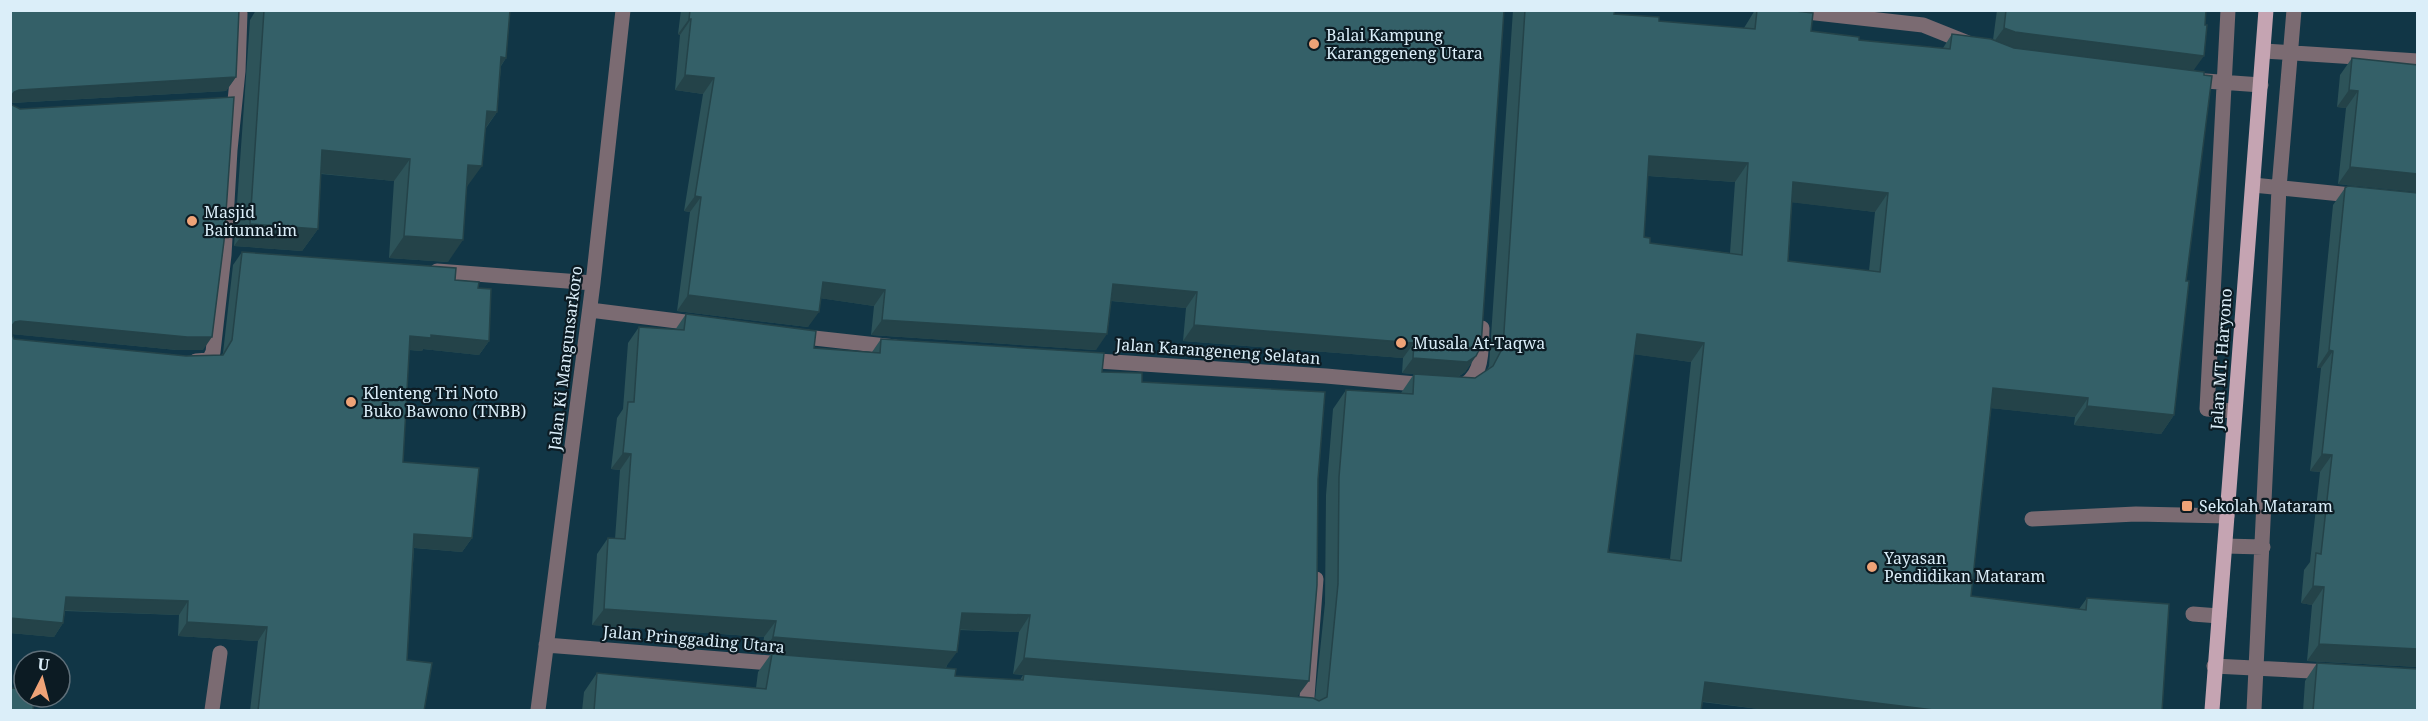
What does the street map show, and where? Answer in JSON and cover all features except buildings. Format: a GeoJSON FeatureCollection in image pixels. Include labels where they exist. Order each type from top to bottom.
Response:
{"type":"FeatureCollection","features":[{"type":"Feature","properties":{"kind":"main road","name":"Jalan MT. Haryono"},"geometry":{"type":"LineString","coordinates":[[2211,711],[2266,10]]}},
{"type":"Feature","properties":{"kind":"street","name":"Jalan Ki Mangunsarkoro"},"geometry":{"type":"LineString","coordinates":[[538,711],[590,310],[623,10]]}},
{"type":"Feature","properties":{"kind":"street"},"geometry":{"type":"LineString","coordinates":[[1790,10],[1923,25],[1960,38],[1984,51]]}},
{"type":"Feature","properties":{"kind":"street"},"geometry":{"type":"LineString","coordinates":[[2228,10],[2207,409],[2234,411]]}},
{"type":"Feature","properties":{"kind":"street"},"geometry":{"type":"LineString","coordinates":[[2254,711],[2279,188],[2294,10]]}},
{"type":"Feature","properties":{"kind":"street"},"geometry":{"type":"LineString","coordinates":[[177,360],[209,360],[213,352],[230,255],[224,230],[229,101],[240,40],[240,13]]}},
{"type":"Feature","properties":{"kind":"street"},"geometry":{"type":"LineString","coordinates":[[2264,51],[2418,61]]}},
{"type":"Feature","properties":{"kind":"street"},"geometry":{"type":"LineString","coordinates":[[2181,80],[2261,85]]}},
{"type":"Feature","properties":{"kind":"street"},"geometry":{"type":"LineString","coordinates":[[2253,185],[2371,197]]}},
{"type":"Feature","properties":{"kind":"street"},"geometry":{"type":"LineString","coordinates":[[422,270],[593,283]]}},
{"type":"Feature","properties":{"kind":"street"},"geometry":{"type":"LineString","coordinates":[[590,310],[716,326]]}},
{"type":"Feature","properties":{"kind":"street","name":"Jalan Karangeneng Selatan"},"geometry":{"type":"LineString","coordinates":[[1067,359],[1325,382],[1458,388],[1468,384],[1478,372],[1483,316]]}},
{"type":"Feature","properties":{"kind":"street"},"geometry":{"type":"LineString","coordinates":[[786,335],[878,346],[910,347]]}},
{"type":"Feature","properties":{"kind":"street"},"geometry":{"type":"LineString","coordinates":[[2032,519],[2136,514],[2227,516]]}},
{"type":"Feature","properties":{"kind":"street"},"geometry":{"type":"LineString","coordinates":[[2225,546],[2263,548]]}},
{"type":"Feature","properties":{"kind":"street"},"geometry":{"type":"LineString","coordinates":[[1302,708],[1316,602],[1316,567]]}},
{"type":"Feature","properties":{"kind":"street"},"geometry":{"type":"LineString","coordinates":[[2193,614],[2219,616]]}},
{"type":"Feature","properties":{"kind":"street","name":"Jalan Pringgading Utara"},"geometry":{"type":"LineString","coordinates":[[546,645],[793,665]]}},
{"type":"Feature","properties":{"kind":"street"},"geometry":{"type":"LineString","coordinates":[[212,711],[220,654]]}},
{"type":"Feature","properties":{"kind":"street"},"geometry":{"type":"LineString","coordinates":[[2214,666],[2349,673]]}},
{"type":"Feature","properties":{"kind":"place","name":"Balai Kampung Karanggeneng Utara"},"geometry":{"type":"Point","coordinates":[1314,44]}},
{"type":"Feature","properties":{"kind":"place","name":"Masjid Baitunna'im"},"geometry":{"type":"Point","coordinates":[192,221]}},
{"type":"Feature","properties":{"kind":"place","name":"Musala At-Taqwa"},"geometry":{"type":"Point","coordinates":[1401,343]}},
{"type":"Feature","properties":{"kind":"place","name":"Klenteng Tri Noto Buko Bawono (TNBB)"},"geometry":{"type":"Point","coordinates":[351,402]}},
{"type":"Feature","properties":{"kind":"place","name":"Sekolah Mataram"},"geometry":{"type":"Point","coordinates":[2187,506]}},
{"type":"Feature","properties":{"kind":"place","name":"Yayasan Pendidikan Mataram"},"geometry":{"type":"Point","coordinates":[1872,567]}}]}
